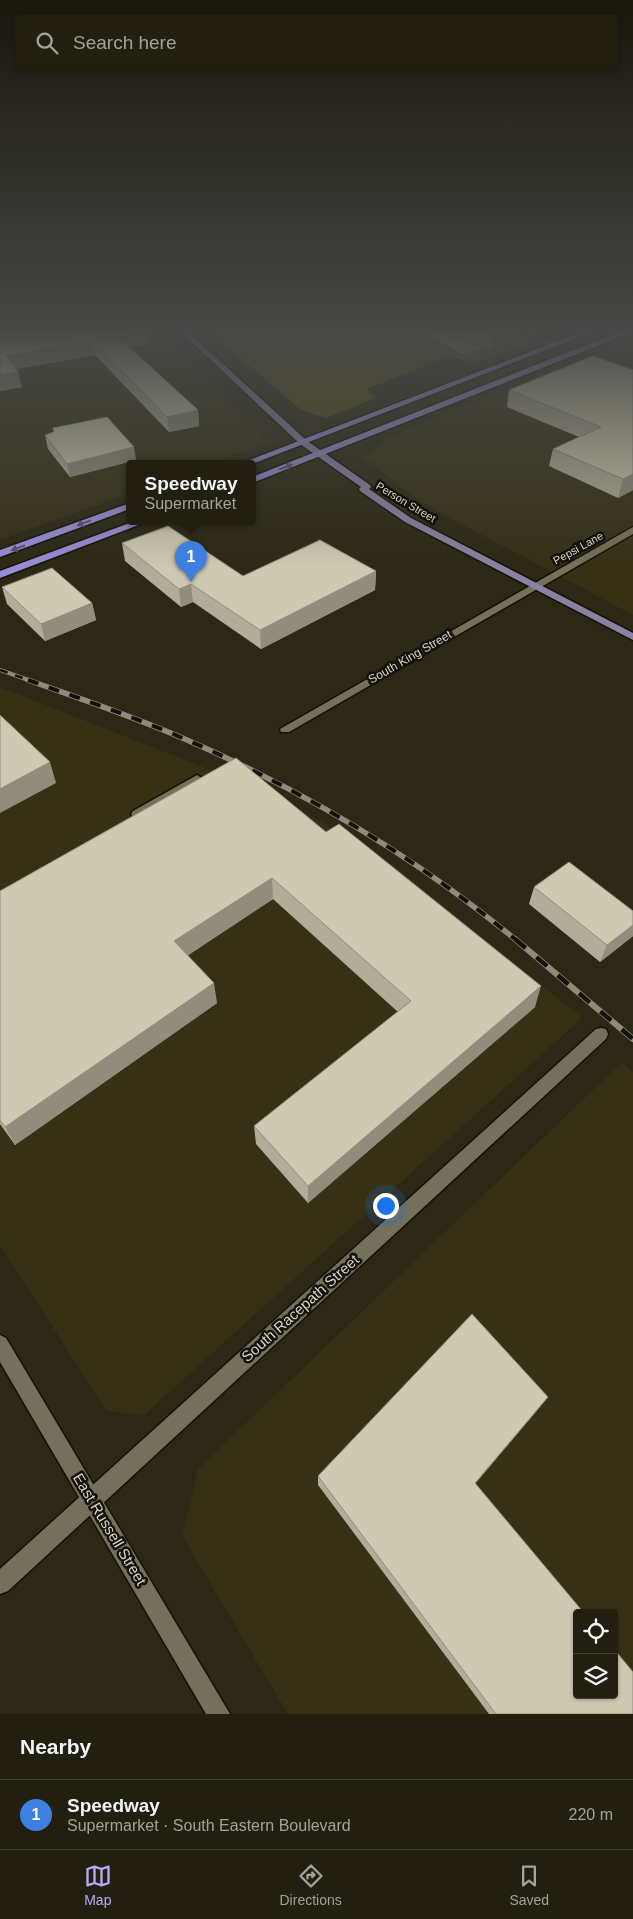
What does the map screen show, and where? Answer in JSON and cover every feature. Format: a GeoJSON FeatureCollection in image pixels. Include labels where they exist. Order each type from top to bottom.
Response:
{"type":"FeatureCollection","features":[{"type":"Feature","properties":{"kind":"highway"},"geometry":{"type":"LineString","coordinates":[[255,460],[390,409]]}},
{"type":"Feature","properties":{"kind":"highway"},"geometry":{"type":"LineString","coordinates":[[256,478],[431,409]]}},
{"type":"Feature","properties":{"kind":"highway"},"geometry":{"type":"LineString","coordinates":[[0,554],[126,507]]}},
{"type":"Feature","properties":{"kind":"highway"},"geometry":{"type":"LineString","coordinates":[[0,575],[133,525]]}},
{"type":"Feature","properties":{"kind":"main road","name":"Person Street"},"geometry":{"type":"LineString","coordinates":[[268,409],[304,442],[334,465],[368,487],[363,489],[366,492],[408,520],[633,637]]}},
{"type":"Feature","properties":{"kind":"street","name":"Pepsi Lane"},"geometry":{"type":"LineString","coordinates":[[535,585],[633,530]]}},
{"type":"Feature","properties":{"kind":"street","name":"South King Street"},"geometry":{"type":"LineString","coordinates":[[284,729],[535,585]]}},
{"type":"Feature","properties":{"kind":"street"},"geometry":{"type":"LineString","coordinates":[[122,822],[197,779]]}},
{"type":"Feature","properties":{"kind":"street","name":"South Racepath Street"},"geometry":{"type":"LineString","coordinates":[[0,1583],[601,1034]]}},
{"type":"Feature","properties":{"kind":"street","name":"East Russell Street"},"geometry":{"type":"LineString","coordinates":[[0,1344],[219,1714]]}},
{"type":"Feature","properties":{"kind":"shaded area"},"geometry":{"type":"Polygon","coordinates":[[[0,409],[236,409],[269,442],[219,460],[126,460],[126,494],[0,540],[0,409]]]}},
{"type":"Feature","properties":{"kind":"shaded area"},"geometry":{"type":"Polygon","coordinates":[[[300,409],[349,409],[326,418],[300,409]]]}},
{"type":"Feature","properties":{"kind":"shaded area"},"geometry":{"type":"Polygon","coordinates":[[[457,409],[633,409],[633,615],[424,504],[364,458],[387,438],[457,409]]]}},
{"type":"Feature","properties":{"kind":"shaded area"},"geometry":{"type":"Polygon","coordinates":[[[0,687],[279,797],[393,865],[582,1018],[143,1416],[106,1410],[0,1245],[0,687]]]}},
{"type":"Feature","properties":{"kind":"shaded area"},"geometry":{"type":"Polygon","coordinates":[[[622,1062],[633,1072],[633,1714],[288,1714],[182,1536],[198,1469],[622,1062]]]}},
{"type":"Feature","properties":{"kind":"building"},"geometry":{"type":"Polygon","coordinates":[[[159,409],[198,410],[167,417],[159,409]]]}},
{"type":"Feature","properties":{"kind":"building"},"geometry":{"type":"Polygon","coordinates":[[[556,409],[633,409],[633,474],[623,479],[553,449],[601,427],[556,409]]]}},
{"type":"Feature","properties":{"kind":"building"},"geometry":{"type":"Polygon","coordinates":[[[107,417],[134,447],[67,464],[45,435],[54,432],[53,428],[107,417]]]}},
{"type":"Feature","properties":{"kind":"building"},"geometry":{"type":"Polygon","coordinates":[[[168,526],[243,576],[320,540],[376,571],[260,630],[191,584],[179,589],[122,543],[168,526]]]}},
{"type":"Feature","properties":{"kind":"building"},"geometry":{"type":"Polygon","coordinates":[[[52,568],[92,603],[41,624],[2,587],[52,568]]]}},
{"type":"Feature","properties":{"kind":"building"},"geometry":{"type":"Polygon","coordinates":[[[0,715],[50,762],[0,789],[0,715]]]}},
{"type":"Feature","properties":{"kind":"building"},"geometry":{"type":"Polygon","coordinates":[[[236,758],[326,832],[339,824],[541,986],[308,1186],[254,1126],[411,1001],[272,878],[174,941],[214,983],[5,1127],[0,1120],[0,891],[236,758]]]}},
{"type":"Feature","properties":{"kind":"building"},"geometry":{"type":"Polygon","coordinates":[[[569,862],[633,911],[633,925],[607,945],[534,887],[569,862]]]}},
{"type":"Feature","properties":{"kind":"building"},"geometry":{"type":"Polygon","coordinates":[[[472,1314],[548,1397],[475,1483],[581,1609],[573,1609],[573,1699],[618,1699],[618,1654],[633,1672],[633,1714],[496,1714],[318,1476],[472,1314]]]}},
{"type":"Feature","properties":{"kind":"railway"},"geometry":{"type":"LineString","coordinates":[[0,670],[31,681]]}},
{"type":"Feature","properties":{"kind":"railway"},"geometry":{"type":"LineString","coordinates":[[28,680],[167,732],[275,782],[400,854],[440,881],[516,940]]}},
{"type":"Feature","properties":{"kind":"railway"},"geometry":{"type":"LineString","coordinates":[[515,939],[633,1039]]}},
{"type":"Feature","properties":{"kind":"place","name":"Speedway"},"geometry":{"type":"Point","coordinates":[191,582]}}]}
